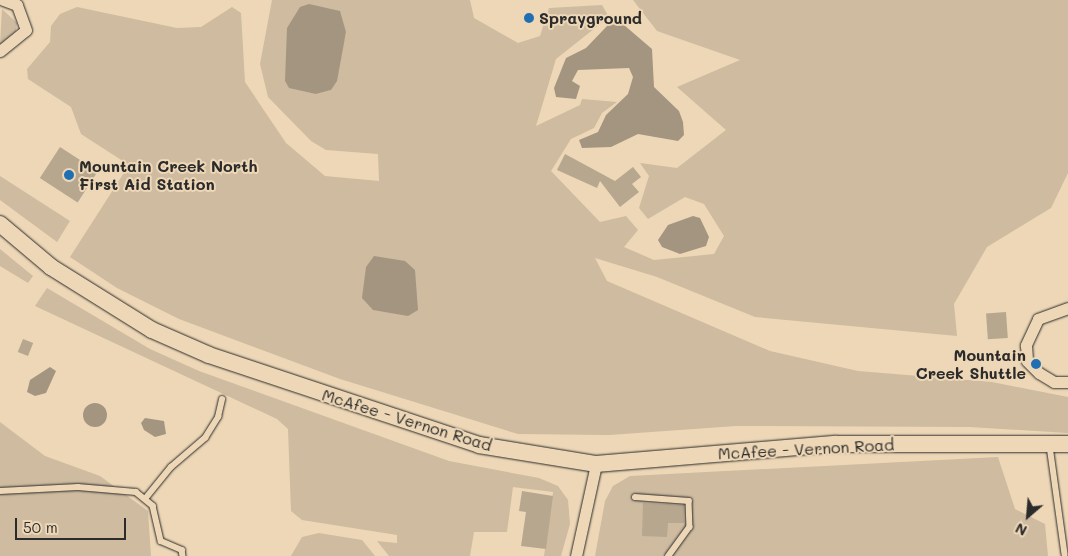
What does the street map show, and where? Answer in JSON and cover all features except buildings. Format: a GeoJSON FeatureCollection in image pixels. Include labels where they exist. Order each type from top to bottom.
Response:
{"type":"FeatureCollection","features":[{"type":"Feature","properties":{"kind":"main road","name":"McAfee - Vernon Road"},"geometry":{"type":"LineString","coordinates":[[0,224],[95,297],[152,330],[210,355],[479,445],[596,464],[836,444],[1068,444]]}},
{"type":"Feature","properties":{"kind":"street"},"geometry":{"type":"LineString","coordinates":[[0,52],[26,30],[17,5],[2,0]]}},
{"type":"Feature","properties":{"kind":"street"},"geometry":{"type":"LineString","coordinates":[[1068,308],[1038,319],[1026,345],[1027,361],[1039,373],[1054,382],[1068,382]]}},
{"type":"Feature","properties":{"kind":"street"},"geometry":{"type":"LineString","coordinates":[[576,556],[596,464]]}},
{"type":"Feature","properties":{"kind":"lane"},"geometry":{"type":"LineString","coordinates":[[145,499],[171,467],[205,438],[218,417],[222,399]]}},
{"type":"Feature","properties":{"kind":"lane"},"geometry":{"type":"LineString","coordinates":[[1050,444],[1065,554]]}},
{"type":"Feature","properties":{"kind":"lane"},"geometry":{"type":"LineString","coordinates":[[0,491],[78,487],[136,492],[153,506],[160,541],[182,550],[182,556]]}},
{"type":"Feature","properties":{"kind":"lane"},"geometry":{"type":"LineString","coordinates":[[635,497],[690,500],[690,527],[669,556]]}},
{"type":"Feature","properties":{"kind":"shaded area"},"geometry":{"type":"Polygon","coordinates":[[[272,0],[470,0],[474,18],[518,43],[540,36],[549,8],[602,5],[609,17],[556,59],[536,126],[580,105],[582,99],[617,102],[602,113],[594,128],[571,139],[551,171],[600,222],[626,216],[638,230],[624,247],[654,260],[714,254],[724,236],[704,204],[685,197],[648,219],[639,208],[649,176],[640,163],[677,168],[726,130],[677,87],[740,60],[657,31],[633,0],[1068,0],[1068,173],[1051,208],[987,247],[954,304],[957,336],[755,317],[657,277],[595,258],[607,281],[770,351],[858,371],[992,382],[1068,397],[1068,433],[970,427],[736,426],[609,435],[518,434],[340,379],[179,319],[117,288],[70,257],[129,165],[81,134],[71,107],[28,79],[27,69],[50,42],[51,26],[60,14],[77,7],[177,28],[201,27],[232,7],[241,13],[245,82],[286,143],[325,176],[379,181],[378,154],[326,150],[311,141],[268,97],[260,64],[272,0]],[[339,11],[316,94],[331,90],[346,33],[339,11]]]}},
{"type":"Feature","properties":{"kind":"shaded area"},"geometry":{"type":"Polygon","coordinates":[[[309,4],[340,11],[346,32],[337,81],[331,90],[316,94],[289,88],[285,81],[287,28],[300,7],[309,4]]]}},
{"type":"Feature","properties":{"kind":"shaded area"},"geometry":{"type":"Polygon","coordinates":[[[2,9],[17,23],[16,31],[0,45],[2,9]]]}},
{"type":"Feature","properties":{"kind":"shaded area"},"geometry":{"type":"Polygon","coordinates":[[[609,24],[624,25],[652,49],[654,87],[679,111],[683,122],[684,135],[678,141],[638,134],[611,147],[582,148],[579,140],[598,132],[606,115],[628,94],[633,77],[629,68],[578,70],[572,81],[580,86],[576,99],[556,97],[554,88],[566,58],[586,48],[609,24]]]}},
{"type":"Feature","properties":{"kind":"shaded area"},"geometry":{"type":"Polygon","coordinates":[[[0,176],[70,221],[57,242],[0,200],[0,176]]]}},
{"type":"Feature","properties":{"kind":"shaded area"},"geometry":{"type":"Polygon","coordinates":[[[693,216],[700,218],[709,237],[706,246],[680,254],[662,247],[658,240],[668,225],[693,216]]]}},
{"type":"Feature","properties":{"kind":"shaded area"},"geometry":{"type":"Polygon","coordinates":[[[0,249],[33,276],[28,283],[0,266],[0,249]]]}},
{"type":"Feature","properties":{"kind":"shaded area"},"geometry":{"type":"Polygon","coordinates":[[[374,256],[405,261],[415,270],[418,310],[408,316],[373,310],[362,298],[366,267],[374,256]]]}},
{"type":"Feature","properties":{"kind":"shaded area"},"geometry":{"type":"Polygon","coordinates":[[[47,288],[150,349],[199,371],[449,461],[539,478],[558,486],[568,500],[570,524],[561,556],[544,556],[553,492],[513,487],[507,532],[474,532],[470,556],[389,556],[377,541],[397,543],[397,535],[302,520],[291,511],[288,429],[277,419],[35,306],[47,288]]]}},
{"type":"Feature","properties":{"kind":"shaded area"},"geometry":{"type":"Polygon","coordinates":[[[50,367],[56,371],[46,393],[35,396],[27,392],[30,380],[50,367]]]}},
{"type":"Feature","properties":{"kind":"shaded area"},"geometry":{"type":"Polygon","coordinates":[[[95,403],[100,404],[106,410],[106,420],[100,426],[95,427],[90,426],[84,420],[83,415],[84,410],[90,404],[95,403]]]}},
{"type":"Feature","properties":{"kind":"shaded area"},"geometry":{"type":"Polygon","coordinates":[[[145,418],[164,421],[166,434],[155,437],[144,430],[141,423],[145,418]]]}},
{"type":"Feature","properties":{"kind":"shaded area"},"geometry":{"type":"Polygon","coordinates":[[[0,422],[45,456],[100,476],[148,511],[151,556],[0,556],[0,422]]]}},
{"type":"Feature","properties":{"kind":"shaded area"},"geometry":{"type":"Polygon","coordinates":[[[998,457],[1015,509],[1045,524],[1048,556],[595,556],[605,501],[613,486],[630,476],[998,457]]]}},
{"type":"Feature","properties":{"kind":"shaded area"},"geometry":{"type":"Polygon","coordinates":[[[319,533],[362,540],[375,556],[291,556],[302,537],[319,533]]]}},
{"type":"Feature","properties":{"kind":"place","name":"Sprayground"},"geometry":{"type":"Point","coordinates":[529,18]}},
{"type":"Feature","properties":{"kind":"place","name":"Mountain Creek North First Aid Station"},"geometry":{"type":"Point","coordinates":[69,175]}},
{"type":"Feature","properties":{"kind":"place","name":"Mountain Creek Shuttle"},"geometry":{"type":"Point","coordinates":[1036,364]}}]}
